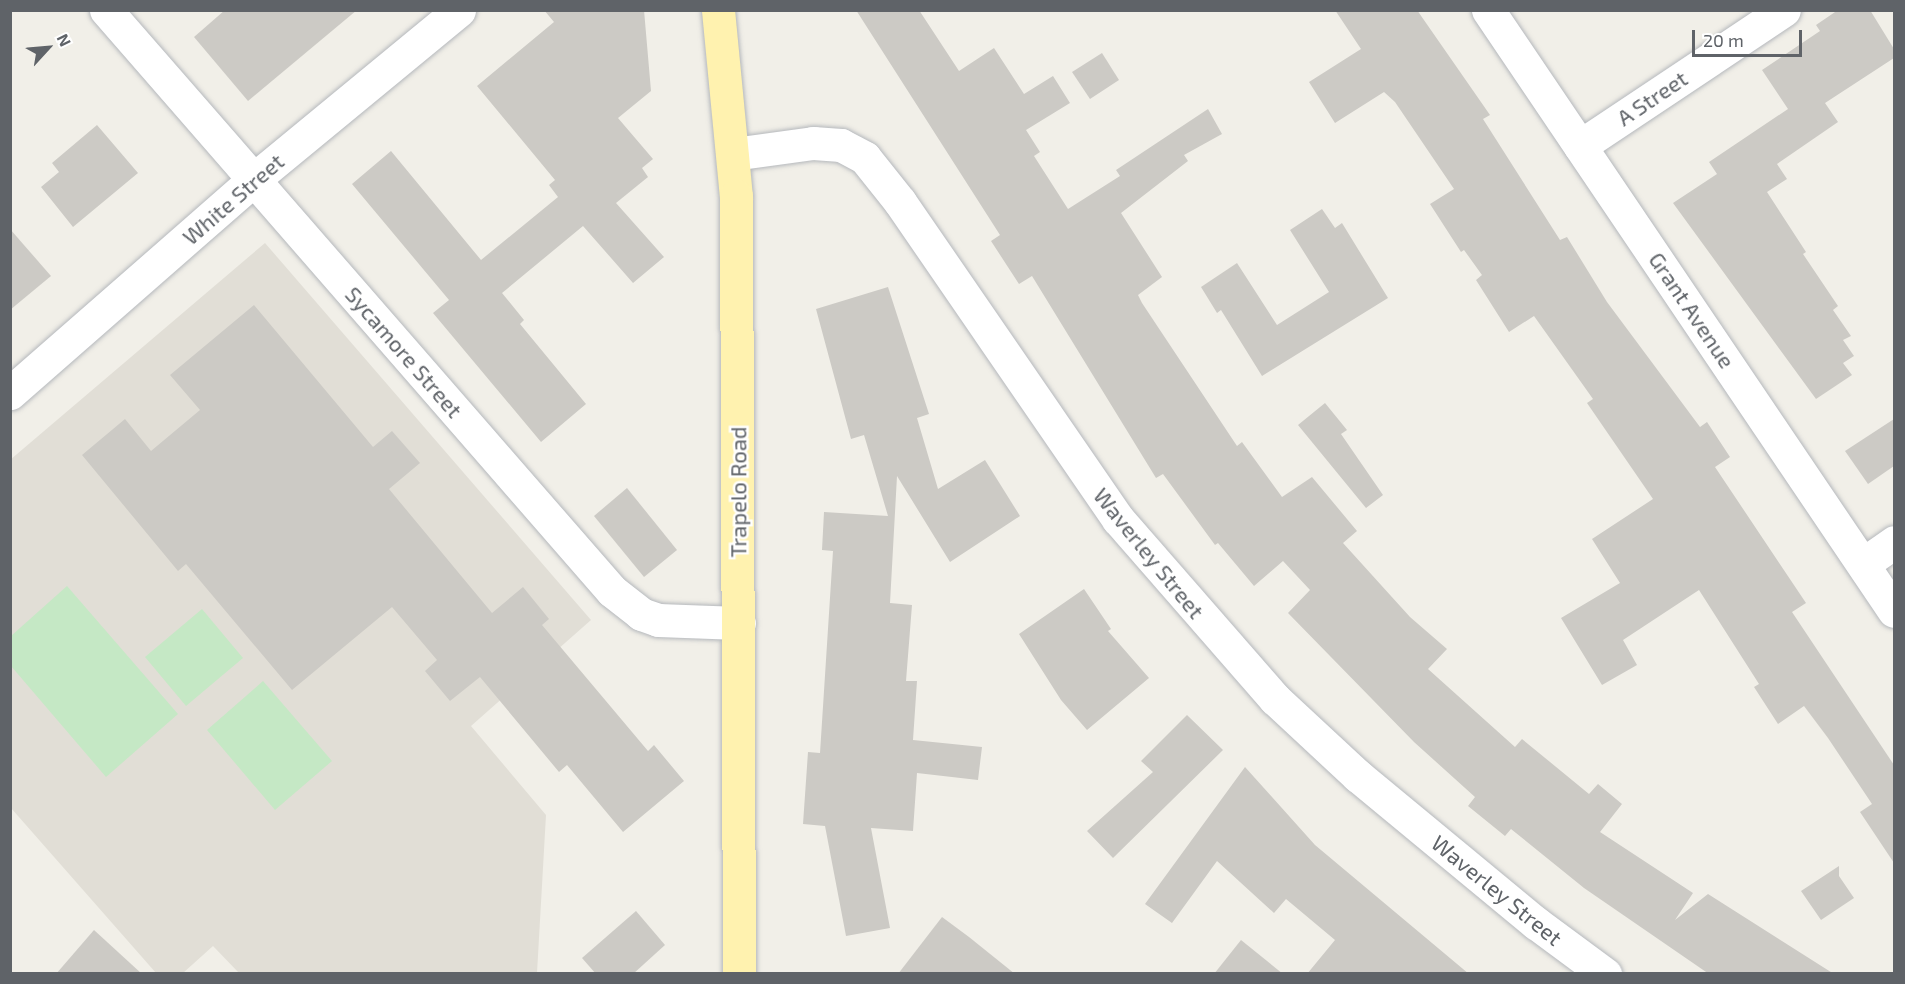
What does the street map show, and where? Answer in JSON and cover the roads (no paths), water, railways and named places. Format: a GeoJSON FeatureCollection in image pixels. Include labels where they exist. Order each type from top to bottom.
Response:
{"type":"FeatureCollection","features":[{"type":"Feature","properties":{"kind":"main road","name":"Trapelo Road"},"geometry":{"type":"LineString","coordinates":[[718,10],[733,154],[739,623],[740,974]]}},
{"type":"Feature","properties":{"kind":"street","name":"Sycamore Street"},"geometry":{"type":"LineString","coordinates":[[106,10],[626,604],[658,620],[739,623]]}},
{"type":"Feature","properties":{"kind":"street","name":"White Street"},"geometry":{"type":"LineString","coordinates":[[10,393],[253,180],[459,10]]}},
{"type":"Feature","properties":{"kind":"street","name":"Grant Avenue"},"geometry":{"type":"LineString","coordinates":[[1488,10],[1894,610]]}},
{"type":"Feature","properties":{"kind":"street","name":"A Street"},"geometry":{"type":"LineString","coordinates":[[1580,146],[1784,10]]}},
{"type":"Feature","properties":{"kind":"street","name":"Waverley Street"},"geometry":{"type":"LineString","coordinates":[[733,154],[813,143],[841,146],[865,158],[900,202],[1118,519],[1275,699],[1358,776],[1536,923],[1605,974]]}},
{"type":"Feature","properties":{"kind":"street"},"geometry":{"type":"LineString","coordinates":[[1863,564],[1894,542]]}}]}
